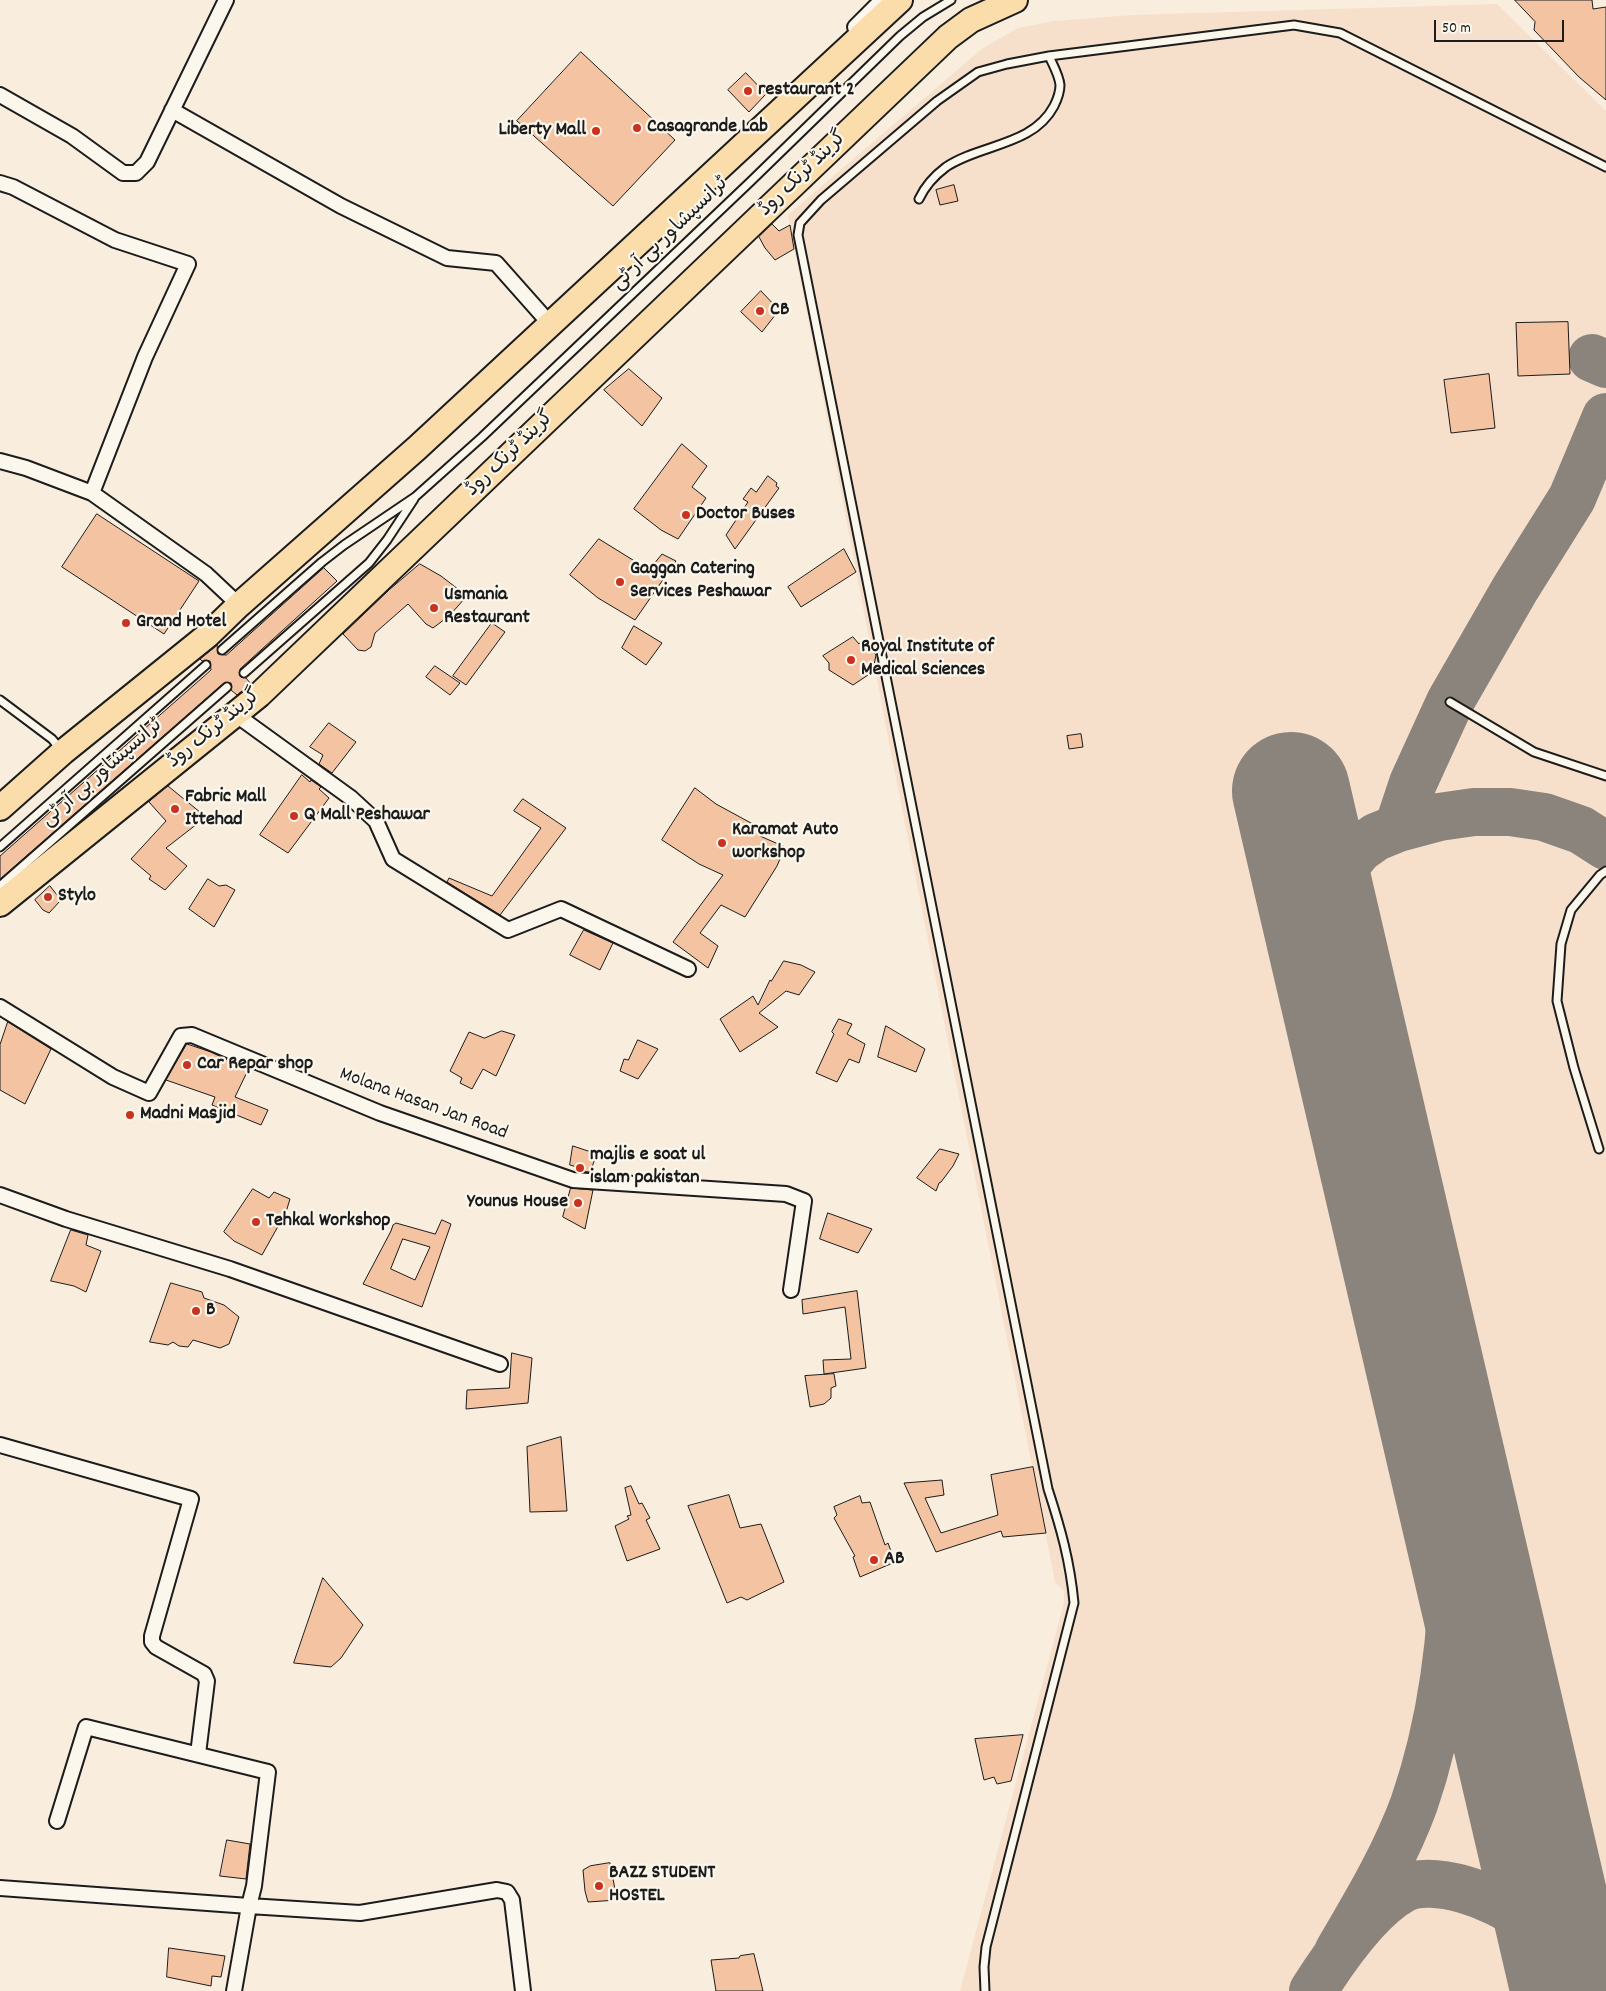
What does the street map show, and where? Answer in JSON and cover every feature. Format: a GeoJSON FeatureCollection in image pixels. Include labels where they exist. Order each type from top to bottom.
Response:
{"type":"FeatureCollection","features":[{"type":"Feature","properties":{"kind":"highway"},"geometry":{"type":"LineString","coordinates":[[0,808],[63,752],[208,635],[239,605],[410,454],[900,0]]}},
{"type":"Feature","properties":{"kind":"highway","name":"گرینڈ ٹرنک روڈ"},"geometry":{"type":"LineString","coordinates":[[0,904],[259,695],[948,37],[971,20],[1015,0]]}},
{"type":"Feature","properties":{"kind":"street"},"geometry":{"type":"LineString","coordinates":[[0,95],[72,136],[124,173],[136,173],[147,162],[226,0]]}},
{"type":"Feature","properties":{"kind":"street"},"geometry":{"type":"LineString","coordinates":[[672,213],[882,0]]}},
{"type":"Feature","properties":{"kind":"street"},"geometry":{"type":"LineString","coordinates":[[172,110],[341,206],[447,258],[496,263],[551,325]]}},
{"type":"Feature","properties":{"kind":"street"},"geometry":{"type":"LineString","coordinates":[[0,184],[13,187],[115,240],[188,264],[145,357],[92,493]]}},
{"type":"Feature","properties":{"kind":"street"},"geometry":{"type":"LineString","coordinates":[[0,461],[26,468],[92,493],[206,574],[239,605]]}},
{"type":"Feature","properties":{"kind":"street"},"geometry":{"type":"LineString","coordinates":[[235,714],[351,798],[376,820],[393,860],[508,930],[560,909],[688,969]]}},
{"type":"Feature","properties":{"kind":"street","name":"Molana Hasan Jan Road"},"geometry":{"type":"LineString","coordinates":[[0,1007],[113,1076],[149,1093],[181,1036],[192,1035],[380,1113],[574,1180],[786,1194],[804,1201],[791,1290]]}},
{"type":"Feature","properties":{"kind":"street"},"geometry":{"type":"LineString","coordinates":[[0,1195],[66,1218],[230,1269],[500,1364]]}},
{"type":"Feature","properties":{"kind":"street"},"geometry":{"type":"LineString","coordinates":[[0,1445],[191,1499],[152,1636],[152,1642],[156,1647],[204,1674],[207,1681],[198,1754]]}},
{"type":"Feature","properties":{"kind":"street"},"geometry":{"type":"LineString","coordinates":[[57,1820],[86,1728],[268,1772],[254,1886],[248,1906],[234,1991]]}},
{"type":"Feature","properties":{"kind":"street"},"geometry":{"type":"LineString","coordinates":[[0,1888],[360,1913],[503,1890],[511,1896],[512,1900],[523,1991]]}},
{"type":"Feature","properties":{"kind":"lane","name":"ٹرانسپشاور بی آر ٹی"},"geometry":{"type":"LineString","coordinates":[[222,650],[322,562],[415,497],[482,437],[749,183],[900,36],[923,17],[951,0]]}},
{"type":"Feature","properties":{"kind":"lane"},"geometry":{"type":"LineString","coordinates":[[985,1991],[984,1967],[986,1947],[1074,1603],[1072,1577],[1066,1547],[1046,1479],[798,235],[800,223],[821,200],[937,101],[978,72],[1007,64],[1050,56],[1294,25],[1340,33],[1606,166]]}},
{"type":"Feature","properties":{"kind":"lane"},"geometry":{"type":"LineString","coordinates":[[919,199],[932,179],[946,167],[1038,127],[1051,111],[1058,97],[1060,86],[1050,56]]}},
{"type":"Feature","properties":{"kind":"lane","name":"ٹرانسپشاور بی آر ٹی"},"geometry":{"type":"LineString","coordinates":[[244,673],[369,563],[388,540],[415,497]]}},
{"type":"Feature","properties":{"kind":"lane","name":"ٹرانسپشاور بی آر ٹی"},"geometry":{"type":"LineString","coordinates":[[0,848],[206,665]]}},
{"type":"Feature","properties":{"kind":"lane","name":"ٹرانسپشاور بی آر ٹی"},"geometry":{"type":"LineString","coordinates":[[0,886],[227,687]]}},
{"type":"Feature","properties":{"kind":"lane"},"geometry":{"type":"LineString","coordinates":[[0,700],[52,738],[63,752]]}},
{"type":"Feature","properties":{"kind":"lane"},"geometry":{"type":"LineString","coordinates":[[1450,702],[1534,752],[1606,776]]}},
{"type":"Feature","properties":{"kind":"lane"},"geometry":{"type":"LineString","coordinates":[[1599,1149],[1574,1068],[1557,1001],[1562,944],[1571,910],[1600,875],[1606,871]]}},
{"type":"Feature","properties":{"kind":"shaded area"},"geometry":{"type":"Polygon","coordinates":[[[1497,4],[1606,111],[1606,1991],[960,1991],[1064,1603],[1064,1591],[1055,1582],[891,753],[788,215],[983,48],[1018,28],[1054,21],[1132,15],[1497,4]]]}},
{"type":"Feature","properties":{"kind":"building"},"geometry":{"type":"Polygon","coordinates":[[[1515,0],[1592,0],[1593,9],[1606,7],[1606,100],[1579,77],[1534,30],[1535,22],[1515,0]]]}},
{"type":"Feature","properties":{"kind":"building","name":"Liberty Mall"},"geometry":{"type":"Polygon","coordinates":[[[581,52],[675,140],[613,206],[517,121],[581,52]]]}},
{"type":"Feature","properties":{"kind":"building","name":"restaurant 2"},"geometry":{"type":"Polygon","coordinates":[[[746,73],[766,94],[749,112],[728,90],[746,73]]]}},
{"type":"Feature","properties":{"kind":"building"},"geometry":{"type":"Polygon","coordinates":[[[954,185],[958,201],[940,205],[936,190],[954,185]]]}},
{"type":"Feature","properties":{"kind":"building"},"geometry":{"type":"Polygon","coordinates":[[[772,224],[779,231],[790,225],[794,249],[775,260],[759,237],[772,224]]]}},
{"type":"Feature","properties":{"kind":"building","name":"CB"},"geometry":{"type":"Polygon","coordinates":[[[761,291],[779,310],[762,332],[741,312],[761,291]]]}},
{"type":"Feature","properties":{"kind":"building"},"geometry":{"type":"Polygon","coordinates":[[[1568,322],[1570,374],[1518,376],[1516,323],[1568,322]]]}},
{"type":"Feature","properties":{"kind":"building"},"geometry":{"type":"Polygon","coordinates":[[[629,369],[662,398],[642,426],[604,390],[629,369]]]}},
{"type":"Feature","properties":{"kind":"building"},"geometry":{"type":"Polygon","coordinates":[[[1489,374],[1495,428],[1451,433],[1444,380],[1489,374]]]}},
{"type":"Feature","properties":{"kind":"building"},"geometry":{"type":"Polygon","coordinates":[[[682,444],[707,466],[692,487],[706,498],[678,539],[661,530],[634,509],[682,444]]]}},
{"type":"Feature","properties":{"kind":"building"},"geometry":{"type":"Polygon","coordinates":[[[768,476],[777,483],[776,486],[779,488],[735,549],[726,535],[748,502],[743,499],[751,488],[756,492],[768,476]]]}},
{"type":"Feature","properties":{"kind":"building","name":"Grand Hotel"},"geometry":{"type":"Polygon","coordinates":[[[97,514],[199,581],[164,634],[62,567],[97,514]]]}},
{"type":"Feature","properties":{"kind":"building","name":"Gaggan Catering Services Peshawar"},"geometry":{"type":"Polygon","coordinates":[[[599,539],[649,570],[662,554],[676,561],[635,620],[598,598],[570,575],[599,539]]]}},
{"type":"Feature","properties":{"kind":"building"},"geometry":{"type":"Polygon","coordinates":[[[844,549],[856,572],[801,607],[788,587],[844,549]]]}},
{"type":"Feature","properties":{"kind":"building","name":"Usmania Restaurant"},"geometry":{"type":"Polygon","coordinates":[[[420,564],[441,576],[467,596],[449,616],[433,628],[426,624],[408,604],[375,633],[371,647],[365,651],[358,650],[343,634],[389,590],[420,564]]]}},
{"type":"Feature","properties":{"kind":"building"},"geometry":{"type":"Polygon","coordinates":[[[324,568],[337,581],[240,669],[240,676],[246,678],[251,684],[237,695],[231,690],[231,683],[224,683],[0,879],[0,856],[211,670],[210,661],[202,661],[200,659],[217,645],[218,654],[226,655],[324,568]]]}},
{"type":"Feature","properties":{"kind":"building"},"geometry":{"type":"Polygon","coordinates":[[[492,623],[505,632],[466,685],[453,676],[492,623]]]}},
{"type":"Feature","properties":{"kind":"building"},"geometry":{"type":"Polygon","coordinates":[[[634,626],[662,643],[646,665],[622,648],[634,626]]]}},
{"type":"Feature","properties":{"kind":"building","name":"Royal Institute of Medical Sciences"},"geometry":{"type":"Polygon","coordinates":[[[853,637],[859,644],[863,639],[876,655],[874,665],[877,669],[853,685],[829,670],[829,663],[823,656],[853,637]]]}},
{"type":"Feature","properties":{"kind":"building"},"geometry":{"type":"Polygon","coordinates":[[[435,666],[460,683],[450,695],[426,677],[435,666]]]}},
{"type":"Feature","properties":{"kind":"building"},"geometry":{"type":"Polygon","coordinates":[[[329,723],[356,742],[332,773],[319,764],[323,755],[310,747],[329,723]]]}},
{"type":"Feature","properties":{"kind":"building"},"geometry":{"type":"Polygon","coordinates":[[[1081,734],[1083,747],[1069,749],[1067,736],[1081,734]]]}},
{"type":"Feature","properties":{"kind":"building","name":"Q Mall Peshawar"},"geometry":{"type":"Polygon","coordinates":[[[302,775],[310,782],[311,780],[321,787],[319,789],[329,798],[288,853],[260,835],[302,775]]]}},
{"type":"Feature","properties":{"kind":"building"},"geometry":{"type":"Polygon","coordinates":[[[168,786],[206,817],[166,848],[187,866],[165,890],[149,879],[151,876],[131,859],[166,821],[149,802],[168,786]]]}},
{"type":"Feature","properties":{"kind":"building","name":"Karamat Auto workshop"},"geometry":{"type":"Polygon","coordinates":[[[695,788],[716,804],[762,829],[760,836],[785,847],[777,866],[745,917],[721,905],[700,933],[718,946],[708,968],[673,942],[723,875],[699,864],[662,840],[695,788]]]}},
{"type":"Feature","properties":{"kind":"building"},"geometry":{"type":"Polygon","coordinates":[[[523,799],[566,828],[500,915],[447,882],[449,878],[492,896],[541,828],[514,811],[523,799]]]}},
{"type":"Feature","properties":{"kind":"building"},"geometry":{"type":"Polygon","coordinates":[[[208,879],[219,886],[226,885],[235,890],[214,927],[189,909],[208,879]]]}},
{"type":"Feature","properties":{"kind":"building","name":"Stylo"},"geometry":{"type":"Polygon","coordinates":[[[50,886],[61,900],[49,913],[43,910],[35,900],[50,886]]]}},
{"type":"Feature","properties":{"kind":"building"},"geometry":{"type":"Polygon","coordinates":[[[584,930],[613,943],[600,970],[570,955],[584,930]]]}},
{"type":"Feature","properties":{"kind":"building"},"geometry":{"type":"Polygon","coordinates":[[[784,961],[801,965],[815,972],[799,995],[786,991],[759,1013],[778,1027],[740,1052],[720,1019],[753,996],[758,1005],[770,980],[784,961]]]}},
{"type":"Feature","properties":{"kind":"building"},"geometry":{"type":"Polygon","coordinates":[[[839,1019],[852,1024],[847,1034],[865,1044],[859,1063],[849,1059],[837,1082],[816,1073],[839,1019]]]}},
{"type":"Feature","properties":{"kind":"building"},"geometry":{"type":"Polygon","coordinates":[[[8,1022],[51,1049],[25,1104],[0,1090],[0,1045],[8,1022]]]}},
{"type":"Feature","properties":{"kind":"building"},"geometry":{"type":"Polygon","coordinates":[[[886,1026],[925,1049],[916,1072],[878,1057],[886,1026]]]}},
{"type":"Feature","properties":{"kind":"building"},"geometry":{"type":"Polygon","coordinates":[[[502,1031],[515,1035],[496,1076],[483,1069],[472,1089],[460,1083],[462,1078],[450,1071],[469,1032],[484,1038],[502,1031]]]}},
{"type":"Feature","properties":{"kind":"building"},"geometry":{"type":"Polygon","coordinates":[[[638,1040],[658,1049],[638,1079],[620,1071],[624,1059],[628,1060],[638,1040]]]}},
{"type":"Feature","properties":{"kind":"building"},"geometry":{"type":"Polygon","coordinates":[[[187,1044],[211,1052],[248,1070],[235,1097],[268,1110],[261,1125],[212,1105],[215,1097],[166,1080],[187,1044]]]}},
{"type":"Feature","properties":{"kind":"building"},"geometry":{"type":"Polygon","coordinates":[[[573,1146],[597,1154],[590,1172],[576,1171],[577,1167],[570,1165],[573,1146]]]}},
{"type":"Feature","properties":{"kind":"building"},"geometry":{"type":"Polygon","coordinates":[[[940,1149],[959,1154],[953,1166],[939,1183],[936,1191],[917,1178],[940,1149]]]}},
{"type":"Feature","properties":{"kind":"building","name":"Younus House"},"geometry":{"type":"Polygon","coordinates":[[[571,1188],[593,1190],[585,1229],[563,1217],[571,1188]]]}},
{"type":"Feature","properties":{"kind":"building","name":"Tehkal Workshop"},"geometry":{"type":"Polygon","coordinates":[[[253,1189],[269,1198],[274,1192],[290,1199],[286,1212],[262,1255],[234,1241],[224,1232],[253,1189]]]}},
{"type":"Feature","properties":{"kind":"building"},"geometry":{"type":"Polygon","coordinates":[[[828,1213],[872,1229],[858,1253],[820,1239],[828,1213]]]}},
{"type":"Feature","properties":{"kind":"building"},"geometry":{"type":"Polygon","coordinates":[[[442,1220],[451,1224],[422,1307],[363,1284],[393,1225],[396,1223],[435,1234],[442,1220]],[[403,1239],[391,1269],[415,1280],[430,1247],[403,1239]]]}},
{"type":"Feature","properties":{"kind":"building"},"geometry":{"type":"Polygon","coordinates":[[[71,1230],[88,1235],[86,1245],[101,1251],[86,1292],[74,1286],[51,1281],[71,1230]]]}},
{"type":"Feature","properties":{"kind":"building","name":"B"},"geometry":{"type":"Polygon","coordinates":[[[171,1283],[202,1292],[204,1298],[224,1305],[239,1317],[229,1344],[220,1348],[193,1340],[188,1347],[179,1346],[173,1342],[168,1345],[150,1342],[171,1283]]]}},
{"type":"Feature","properties":{"kind":"building"},"geometry":{"type":"Polygon","coordinates":[[[857,1291],[866,1368],[824,1374],[823,1360],[851,1359],[845,1307],[803,1314],[802,1300],[857,1291]]]}},
{"type":"Feature","properties":{"kind":"building"},"geometry":{"type":"Polygon","coordinates":[[[512,1353],[532,1358],[528,1403],[466,1409],[467,1390],[509,1388],[512,1353]]]}},
{"type":"Feature","properties":{"kind":"building"},"geometry":{"type":"Polygon","coordinates":[[[834,1374],[836,1386],[831,1388],[831,1398],[824,1404],[810,1407],[805,1376],[834,1374]]]}},
{"type":"Feature","properties":{"kind":"building"},"geometry":{"type":"Polygon","coordinates":[[[561,1437],[567,1511],[530,1512],[527,1447],[561,1437]]]}},
{"type":"Feature","properties":{"kind":"building"},"geometry":{"type":"Polygon","coordinates":[[[1033,1467],[1046,1533],[1003,1537],[1001,1531],[936,1552],[904,1483],[942,1480],[944,1495],[925,1498],[941,1533],[998,1515],[991,1475],[1033,1467]]]}},
{"type":"Feature","properties":{"kind":"building"},"geometry":{"type":"Polygon","coordinates":[[[631,1486],[639,1504],[642,1503],[650,1518],[646,1520],[660,1549],[627,1561],[615,1526],[629,1519],[627,1516],[631,1515],[625,1488],[631,1486]]]}},
{"type":"Feature","properties":{"kind":"building"},"geometry":{"type":"Polygon","coordinates":[[[729,1495],[740,1528],[761,1524],[784,1582],[747,1600],[741,1597],[727,1603],[688,1506],[729,1495]]]}},
{"type":"Feature","properties":{"kind":"building"},"geometry":{"type":"Polygon","coordinates":[[[860,1496],[862,1503],[870,1502],[885,1545],[888,1543],[895,1562],[860,1577],[853,1557],[855,1556],[834,1518],[837,1515],[834,1507],[860,1496]]]}},
{"type":"Feature","properties":{"kind":"building"},"geometry":{"type":"Polygon","coordinates":[[[323,1578],[363,1625],[341,1658],[331,1667],[294,1663],[323,1578]]]}},
{"type":"Feature","properties":{"kind":"building"},"geometry":{"type":"Polygon","coordinates":[[[1023,1735],[1011,1781],[997,1784],[994,1777],[984,1780],[975,1739],[1023,1735]]]}},
{"type":"Feature","properties":{"kind":"building"},"geometry":{"type":"Polygon","coordinates":[[[227,1840],[250,1844],[246,1879],[220,1876],[227,1840]]]}},
{"type":"Feature","properties":{"kind":"building","name":"BAZZ STUDENT HOSTEL"},"geometry":{"type":"Polygon","coordinates":[[[610,1863],[617,1900],[588,1902],[583,1870],[590,1866],[610,1863]]]}},
{"type":"Feature","properties":{"kind":"building"},"geometry":{"type":"Polygon","coordinates":[[[169,1948],[225,1956],[221,1977],[212,1976],[211,1986],[167,1977],[169,1948]]]}},
{"type":"Feature","properties":{"kind":"building"},"geometry":{"type":"Polygon","coordinates":[[[754,1954],[763,1991],[716,1991],[711,1960],[739,1958],[740,1956],[754,1954]]]}},
{"type":"Feature","properties":{"kind":"taxiway"},"geometry":{"type":"LineString","coordinates":[[1592,358],[1606,364]]}},
{"type":"Feature","properties":{"kind":"taxiway"},"geometry":{"type":"LineString","coordinates":[[1398,828],[1413,783],[1450,702],[1515,589],[1572,498],[1606,417]]}},
{"type":"Feature","properties":{"kind":"taxiway"},"geometry":{"type":"LineString","coordinates":[[1320,915],[1326,889],[1359,849],[1376,837],[1398,828],[1439,817],[1474,812],[1510,812],[1544,817],[1581,830],[1606,846]]}},
{"type":"Feature","properties":{"kind":"taxiway"},"geometry":{"type":"LineString","coordinates":[[1338,1952],[1379,1880],[1398,1842],[1414,1804],[1426,1766],[1443,1688],[1452,1609],[1454,1570],[1453,1490]]}},
{"type":"Feature","properties":{"kind":"taxiway"},"geometry":{"type":"LineString","coordinates":[[1313,1991],[1341,1949],[1377,1908],[1403,1889],[1416,1885],[1431,1884],[1481,1895],[1510,1909],[1527,1922],[1547,1943],[1568,1981]]}},
{"type":"Feature","properties":{"kind":"runway"},"geometry":{"type":"LineString","coordinates":[[1291,791],[1570,1991]]}},
{"type":"Feature","properties":{"kind":"place","name":"restaurant 2"},"geometry":{"type":"Point","coordinates":[748,91]}},
{"type":"Feature","properties":{"kind":"place","name":"Casagrande Lab"},"geometry":{"type":"Point","coordinates":[637,128]}},
{"type":"Feature","properties":{"kind":"place","name":"Liberty Mall"},"geometry":{"type":"Point","coordinates":[596,131]}},
{"type":"Feature","properties":{"kind":"place","name":"CB"},"geometry":{"type":"Point","coordinates":[760,311]}},
{"type":"Feature","properties":{"kind":"place","name":"Doctor Buses"},"geometry":{"type":"Point","coordinates":[686,515]}},
{"type":"Feature","properties":{"kind":"place","name":"Gaggan Catering Services Peshawar"},"geometry":{"type":"Point","coordinates":[620,582]}},
{"type":"Feature","properties":{"kind":"place","name":"Usmania Restaurant"},"geometry":{"type":"Point","coordinates":[434,608]}},
{"type":"Feature","properties":{"kind":"place","name":"Grand Hotel"},"geometry":{"type":"Point","coordinates":[126,623]}},
{"type":"Feature","properties":{"kind":"place","name":"Royal Institute of Medical Sciences"},"geometry":{"type":"Point","coordinates":[851,660]}},
{"type":"Feature","properties":{"kind":"place","name":"Fabric Mall Ittehad"},"geometry":{"type":"Point","coordinates":[175,809]}},
{"type":"Feature","properties":{"kind":"place","name":"Q Mall Peshawar"},"geometry":{"type":"Point","coordinates":[294,816]}},
{"type":"Feature","properties":{"kind":"place","name":"Karamat Auto workshop"},"geometry":{"type":"Point","coordinates":[722,843]}},
{"type":"Feature","properties":{"kind":"place","name":"Stylo"},"geometry":{"type":"Point","coordinates":[48,897]}},
{"type":"Feature","properties":{"kind":"place","name":"Car Repar shop"},"geometry":{"type":"Point","coordinates":[187,1065]}},
{"type":"Feature","properties":{"kind":"place","name":"Madni Masjid"},"geometry":{"type":"Point","coordinates":[130,1115]}},
{"type":"Feature","properties":{"kind":"place","name":"majlis e soat ul islam pakistan"},"geometry":{"type":"Point","coordinates":[580,1168]}},
{"type":"Feature","properties":{"kind":"place","name":"Younus House"},"geometry":{"type":"Point","coordinates":[578,1203]}},
{"type":"Feature","properties":{"kind":"place","name":"Tehkal Workshop"},"geometry":{"type":"Point","coordinates":[256,1222]}},
{"type":"Feature","properties":{"kind":"place","name":"B"},"geometry":{"type":"Point","coordinates":[196,1311]}},
{"type":"Feature","properties":{"kind":"place","name":"AB"},"geometry":{"type":"Point","coordinates":[874,1560]}},
{"type":"Feature","properties":{"kind":"place","name":"BAZZ STUDENT HOSTEL"},"geometry":{"type":"Point","coordinates":[599,1886]}}]}
